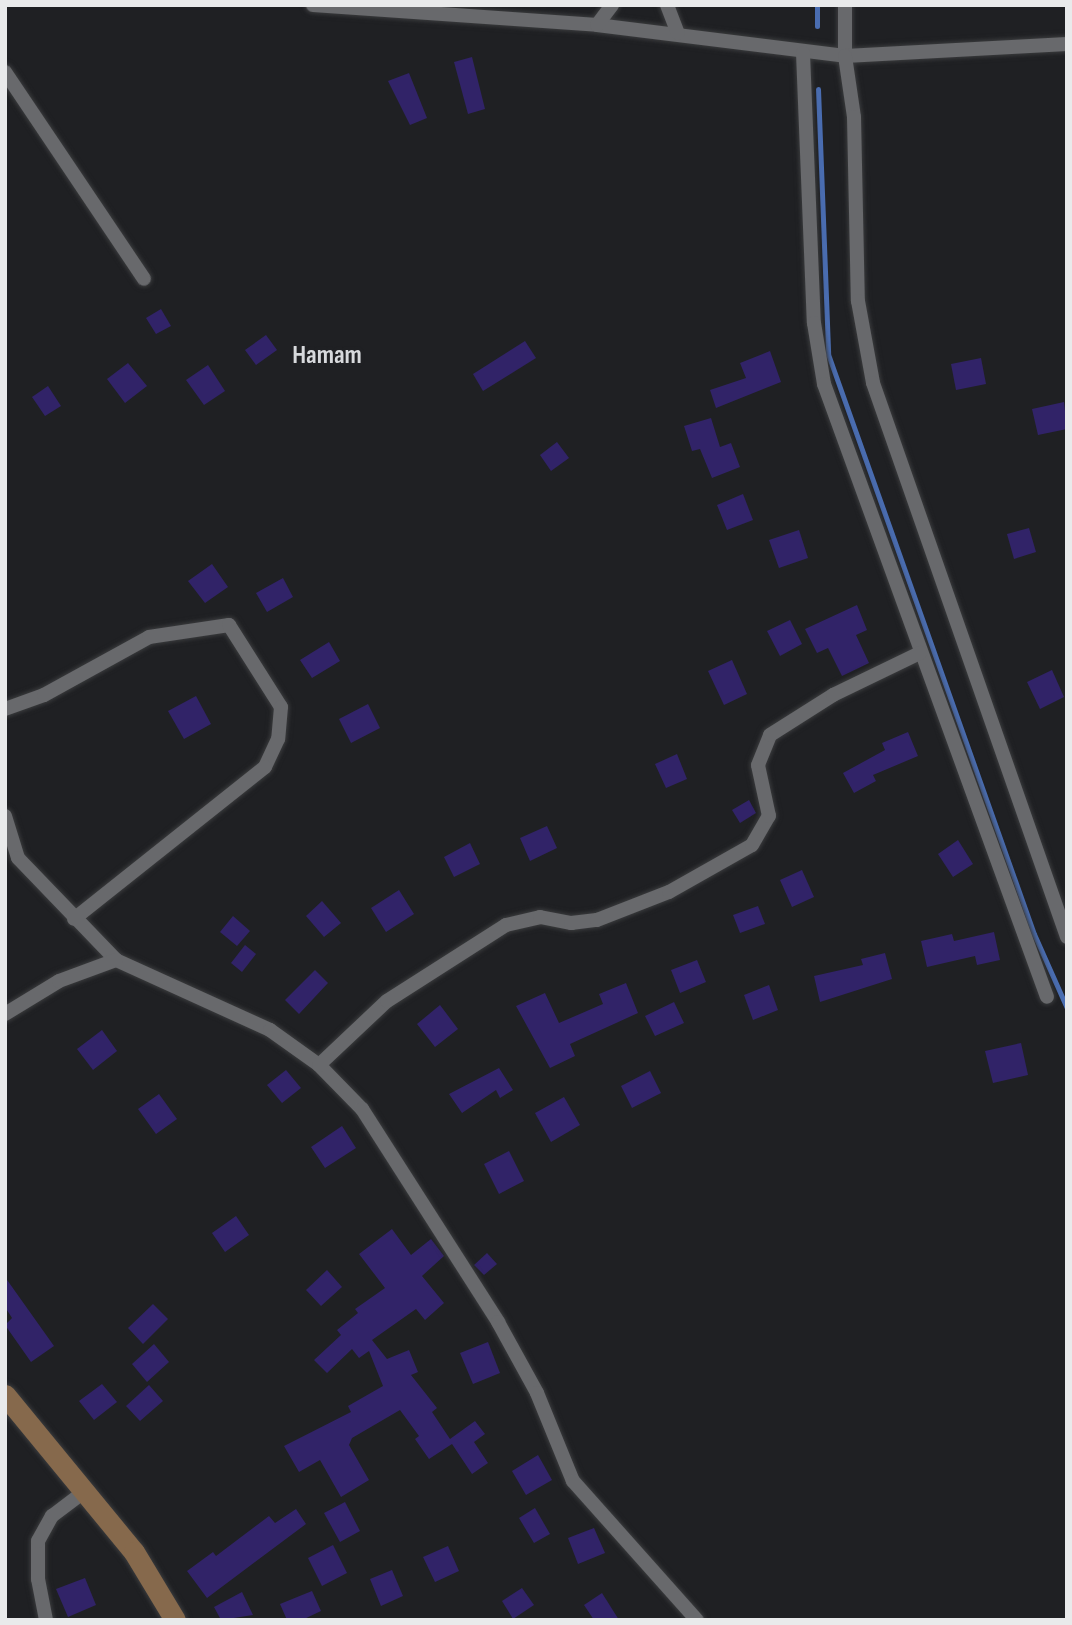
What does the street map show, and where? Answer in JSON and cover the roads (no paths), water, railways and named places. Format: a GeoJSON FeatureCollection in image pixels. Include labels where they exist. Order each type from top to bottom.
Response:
{"type":"FeatureCollection","features":[{"type":"Feature","properties":{"kind":"street"},"geometry":{"type":"LineString","coordinates":[[313,5],[597,24],[678,33],[803,53],[845,56],[1067,44]]}},
{"type":"Feature","properties":{"kind":"street"},"geometry":{"type":"LineString","coordinates":[[597,24],[612,5]]}},
{"type":"Feature","properties":{"kind":"street"},"geometry":{"type":"LineString","coordinates":[[667,5],[678,33]]}},
{"type":"Feature","properties":{"kind":"street"},"geometry":{"type":"LineString","coordinates":[[845,5],[845,56],[854,117],[858,301],[873,383],[1067,937]]}},
{"type":"Feature","properties":{"kind":"street"},"geometry":{"type":"LineString","coordinates":[[803,53],[819,362],[920,653],[1047,997]]}},
{"type":"Feature","properties":{"kind":"street"},"geometry":{"type":"LineString","coordinates":[[5,72],[144,279]]}},
{"type":"Feature","properties":{"kind":"street"},"geometry":{"type":"LineString","coordinates":[[5,709],[44,695],[149,637],[229,625],[281,706],[278,739],[265,767],[184,827],[74,919]]}},
{"type":"Feature","properties":{"kind":"street"},"geometry":{"type":"LineString","coordinates":[[319,1065],[387,1002],[506,925],[540,917],[571,923],[597,920],[669,892],[752,845],[764,831],[768,816],[758,765],[765,741],[833,695],[920,653]]}},
{"type":"Feature","properties":{"kind":"street"},"geometry":{"type":"LineString","coordinates":[[5,817],[18,858],[116,960],[270,1030],[319,1065],[362,1109],[498,1322],[537,1393],[573,1481],[697,1620]]}},
{"type":"Feature","properties":{"kind":"street"},"geometry":{"type":"LineString","coordinates":[[7,1010],[59,981],[116,960]]}},
{"type":"Feature","properties":{"kind":"street"},"geometry":{"type":"LineString","coordinates":[[5,1395],[134,1552],[175,1620]]}},
{"type":"Feature","properties":{"kind":"street"},"geometry":{"type":"LineString","coordinates":[[46,1620],[38,1578],[38,1541],[52,1516],[84,1492]]}},
{"type":"Feature","properties":{"kind":"waterway"},"geometry":{"type":"LineString","coordinates":[[817,5],[817,26]]}},
{"type":"Feature","properties":{"kind":"waterway"},"geometry":{"type":"LineString","coordinates":[[818,89],[828,354],[1034,934],[1067,1008]]}},
{"type":"Feature","properties":{"kind":"district","name":"Hamam"},"geometry":{"type":"Point","coordinates":[327,356]}}]}
